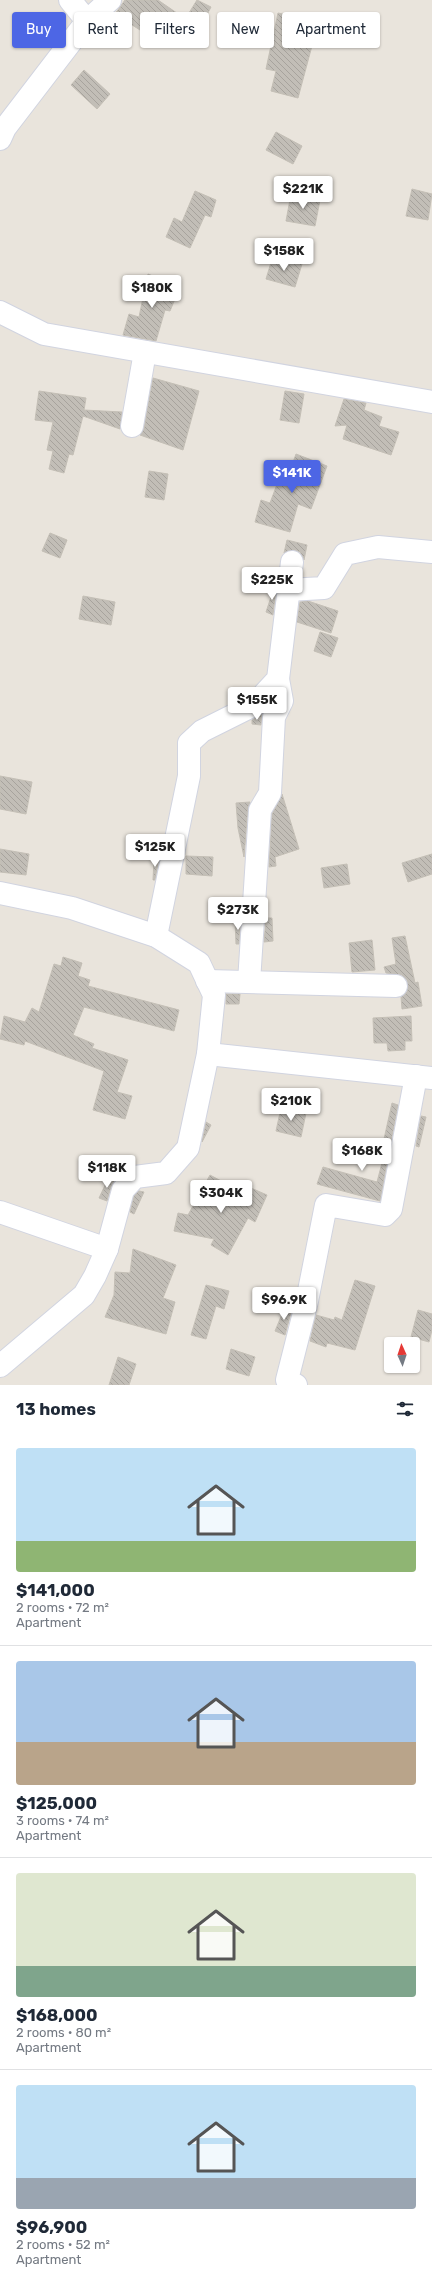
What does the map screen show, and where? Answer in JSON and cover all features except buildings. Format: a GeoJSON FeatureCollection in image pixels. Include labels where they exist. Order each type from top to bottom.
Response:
{"type":"FeatureCollection","features":[{"type":"Feature","properties":{"kind":"street"},"geometry":{"type":"LineString","coordinates":[[70,0],[80,12]]}},
{"type":"Feature","properties":{"kind":"street"},"geometry":{"type":"LineString","coordinates":[[97,12],[110,0]]}},
{"type":"Feature","properties":{"kind":"street"},"geometry":{"type":"LineString","coordinates":[[2,131],[74,39]]}},
{"type":"Feature","properties":{"kind":"street"},"geometry":{"type":"LineString","coordinates":[[0,312],[44,334],[432,402]]}},
{"type":"Feature","properties":{"kind":"street"},"geometry":{"type":"LineString","coordinates":[[132,426],[145,352]]}},
{"type":"Feature","properties":{"kind":"street"},"geometry":{"type":"LineString","coordinates":[[288,590],[324,588],[345,554],[378,547],[432,552]]}},
{"type":"Feature","properties":{"kind":"street"},"geometry":{"type":"LineString","coordinates":[[249,982],[260,810],[270,793],[274,717],[282,701],[278,679],[292,562]]}},
{"type":"Feature","properties":{"kind":"street"},"geometry":{"type":"LineString","coordinates":[[156,936],[189,776],[189,743],[202,731],[254,705],[278,679]]}},
{"type":"Feature","properties":{"kind":"street"},"geometry":{"type":"LineString","coordinates":[[0,893],[72,908],[156,936],[199,963],[214,995],[208,1054],[188,1148],[166,1173],[135,1177],[123,1190],[107,1248],[96,1276],[84,1295],[0,1366]]}},
{"type":"Feature","properties":{"kind":"street"},"geometry":{"type":"LineString","coordinates":[[208,981],[396,986]]}},
{"type":"Feature","properties":{"kind":"street"},"geometry":{"type":"LineString","coordinates":[[208,1054],[424,1077],[391,1209],[385,1215],[326,1205],[307,1301],[287,1380],[296,1385]]}},
{"type":"Feature","properties":{"kind":"street"},"geometry":{"type":"LineString","coordinates":[[0,1212],[107,1248]]}}]}
